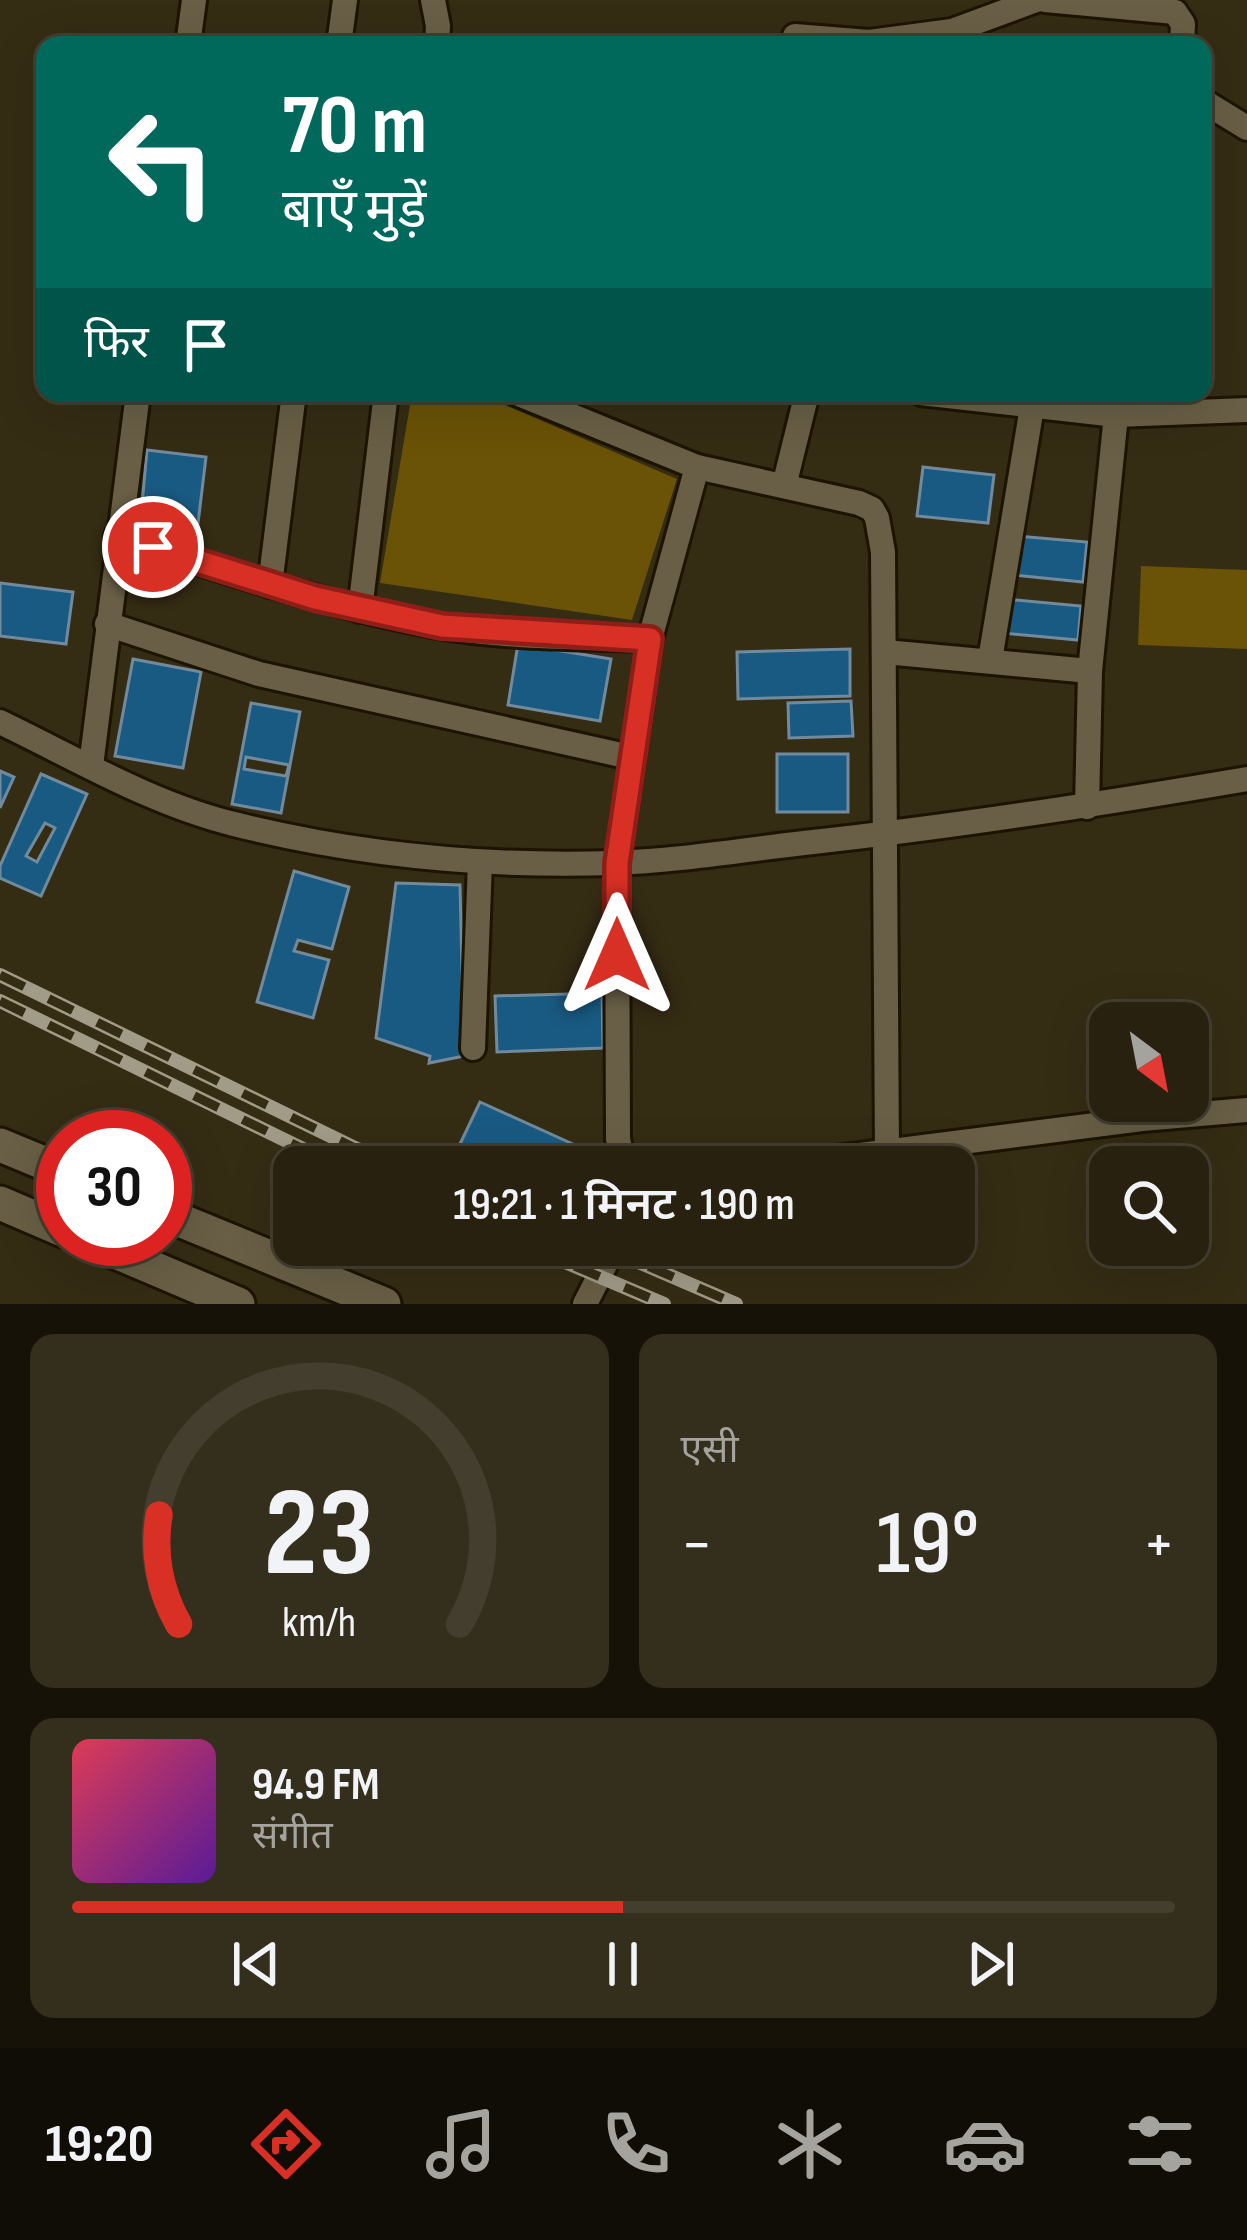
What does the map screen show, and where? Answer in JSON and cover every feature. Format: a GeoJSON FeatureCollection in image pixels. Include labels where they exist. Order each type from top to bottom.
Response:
{"type":"FeatureCollection","features":[{"type":"Feature","properties":{"kind":"main road"},"geometry":{"type":"LineString","coordinates":[[0,1145],[36,1160]]}},
{"type":"Feature","properties":{"kind":"main road"},"geometry":{"type":"LineString","coordinates":[[0,1203],[36,1218]]}},
{"type":"Feature","properties":{"kind":"main road"},"geometry":{"type":"LineString","coordinates":[[192,1225],[384,1304]]}},
{"type":"Feature","properties":{"kind":"main road"},"geometry":{"type":"LineString","coordinates":[[165,1266],[238,1304]]}},
{"type":"Feature","properties":{"kind":"street"},"geometry":{"type":"LineString","coordinates":[[189,36],[194,0]]}},
{"type":"Feature","properties":{"kind":"street"},"geometry":{"type":"LineString","coordinates":[[340,36],[345,0]]}},
{"type":"Feature","properties":{"kind":"street"},"geometry":{"type":"LineString","coordinates":[[433,0],[437,36]]}},
{"type":"Feature","properties":{"kind":"street"},"geometry":{"type":"LineString","coordinates":[[914,36],[952,31],[1040,0],[1174,12],[1183,24],[1182,36]]}},
{"type":"Feature","properties":{"kind":"street"},"geometry":{"type":"LineString","coordinates":[[1212,107],[1247,128]]}},
{"type":"Feature","properties":{"kind":"street"},"geometry":{"type":"LineString","coordinates":[[91,766],[137,402]]}},
{"type":"Feature","properties":{"kind":"street"},"geometry":{"type":"LineString","coordinates":[[270,585],[293,402]]}},
{"type":"Feature","properties":{"kind":"street"},"geometry":{"type":"LineString","coordinates":[[360,610],[385,402]]}},
{"type":"Feature","properties":{"kind":"street"},"geometry":{"type":"LineString","coordinates":[[538,402],[697,467],[859,503],[872,509],[877,518],[884,552],[887,1146]]}},
{"type":"Feature","properties":{"kind":"street"},"geometry":{"type":"LineString","coordinates":[[784,487],[805,402]]}},
{"type":"Feature","properties":{"kind":"street"},"geometry":{"type":"LineString","coordinates":[[1012,402],[1117,415],[1150,403],[1247,410]]}},
{"type":"Feature","properties":{"kind":"street"},"geometry":{"type":"LineString","coordinates":[[990,661],[1032,407]]}},
{"type":"Feature","properties":{"kind":"street"},"geometry":{"type":"LineString","coordinates":[[1087,807],[1090,671],[1117,415]]}},
{"type":"Feature","properties":{"kind":"street"},"geometry":{"type":"LineString","coordinates":[[620,1146],[617,863],[650,639],[697,467]]}},
{"type":"Feature","properties":{"kind":"street"},"geometry":{"type":"LineString","coordinates":[[117,536],[360,610],[442,626],[650,639]]}},
{"type":"Feature","properties":{"kind":"street"},"geometry":{"type":"LineString","coordinates":[[106,624],[260,674],[630,758]]}},
{"type":"Feature","properties":{"kind":"street"},"geometry":{"type":"LineString","coordinates":[[885,652],[1090,671]]}},
{"type":"Feature","properties":{"kind":"street"},"geometry":{"type":"LineString","coordinates":[[0,722],[165,800],[231,824],[366,850],[480,862],[617,863],[886,834],[1247,779]]}},
{"type":"Feature","properties":{"kind":"street"},"geometry":{"type":"LineString","coordinates":[[473,1048],[480,862]]}},
{"type":"Feature","properties":{"kind":"street"},"geometry":{"type":"LineString","coordinates":[[940,1146],[1247,1110]]}},
{"type":"Feature","properties":{"kind":"street"},"geometry":{"type":"LineString","coordinates":[[585,1304],[604,1266]]}},
{"type":"Feature","properties":{"kind":"shaded area"},"geometry":{"type":"Polygon","coordinates":[[[410,402],[498,402],[677,479],[632,620],[380,583],[410,402]]]}},
{"type":"Feature","properties":{"kind":"shaded area"},"geometry":{"type":"Polygon","coordinates":[[[1141,566],[1247,570],[1247,649],[1138,645],[1141,566]]]}},
{"type":"Feature","properties":{"kind":"building"},"geometry":{"type":"Polygon","coordinates":[[[147,450],[206,457],[196,540],[159,529],[147,515],[142,504],[147,450]]]}},
{"type":"Feature","properties":{"kind":"building"},"geometry":{"type":"Polygon","coordinates":[[[923,467],[994,475],[988,523],[917,516],[923,467]]]}},
{"type":"Feature","properties":{"kind":"building"},"geometry":{"type":"Polygon","coordinates":[[[1017,536],[1087,542],[1083,582],[1013,575],[1017,536]]]}},
{"type":"Feature","properties":{"kind":"building"},"geometry":{"type":"Polygon","coordinates":[[[0,583],[73,592],[66,644],[0,636],[0,583]]]}},
{"type":"Feature","properties":{"kind":"building"},"geometry":{"type":"Polygon","coordinates":[[[1004,599],[1081,606],[1078,640],[1001,633],[1004,599]]]}},
{"type":"Feature","properties":{"kind":"building"},"geometry":{"type":"Polygon","coordinates":[[[518,644],[611,659],[600,721],[508,705],[518,644]]]}},
{"type":"Feature","properties":{"kind":"building"},"geometry":{"type":"Polygon","coordinates":[[[850,649],[850,696],[738,699],[737,652],[850,649]]]}},
{"type":"Feature","properties":{"kind":"building"},"geometry":{"type":"Polygon","coordinates":[[[133,659],[201,672],[183,768],[115,756],[133,659]]]}},
{"type":"Feature","properties":{"kind":"building"},"geometry":{"type":"Polygon","coordinates":[[[851,701],[853,736],[789,738],[788,703],[851,701]]]}},
{"type":"Feature","properties":{"kind":"building"},"geometry":{"type":"Polygon","coordinates":[[[251,703],[300,712],[281,813],[232,804],[251,703]],[[246,757],[244,769],[286,776],[289,765],[246,757]]]}},
{"type":"Feature","properties":{"kind":"building"},"geometry":{"type":"Polygon","coordinates":[[[777,754],[848,754],[848,812],[777,812],[777,754]]]}},
{"type":"Feature","properties":{"kind":"building"},"geometry":{"type":"Polygon","coordinates":[[[0,771],[14,777],[0,808],[0,771]]]}},
{"type":"Feature","properties":{"kind":"building"},"geometry":{"type":"Polygon","coordinates":[[[41,774],[87,794],[41,896],[0,878],[0,866],[41,774]],[[45,823],[26,856],[37,862],[55,828],[45,823]]]}},
{"type":"Feature","properties":{"kind":"building"},"geometry":{"type":"Polygon","coordinates":[[[294,871],[349,887],[332,949],[298,940],[294,951],[329,960],[313,1018],[257,1002],[294,871]]]}},
{"type":"Feature","properties":{"kind":"building"},"geometry":{"type":"Polygon","coordinates":[[[396,883],[460,885],[464,1056],[429,1063],[430,1056],[376,1038],[396,883]]]}},
{"type":"Feature","properties":{"kind":"building"},"geometry":{"type":"Polygon","coordinates":[[[602,993],[603,1048],[497,1052],[495,996],[602,993]]]}},
{"type":"Feature","properties":{"kind":"building"},"geometry":{"type":"Polygon","coordinates":[[[480,1102],[577,1146],[459,1146],[480,1102]]]}},
{"type":"Feature","properties":{"kind":"railway"},"geometry":{"type":"LineString","coordinates":[[0,975],[351,1146]]}},
{"type":"Feature","properties":{"kind":"railway"},"geometry":{"type":"LineString","coordinates":[[0,1001],[297,1146]]}},
{"type":"Feature","properties":{"kind":"railway"},"geometry":{"type":"LineString","coordinates":[[574,1266],[664,1304]]}},
{"type":"Feature","properties":{"kind":"railway"},"geometry":{"type":"LineString","coordinates":[[648,1266],[736,1304]]}},
{"type":"Feature","properties":{"kind":"route"},"geometry":{"type":"LineString","coordinates":[[153,547],[315,598],[442,626],[650,639],[617,863],[617,955]]}}]}
